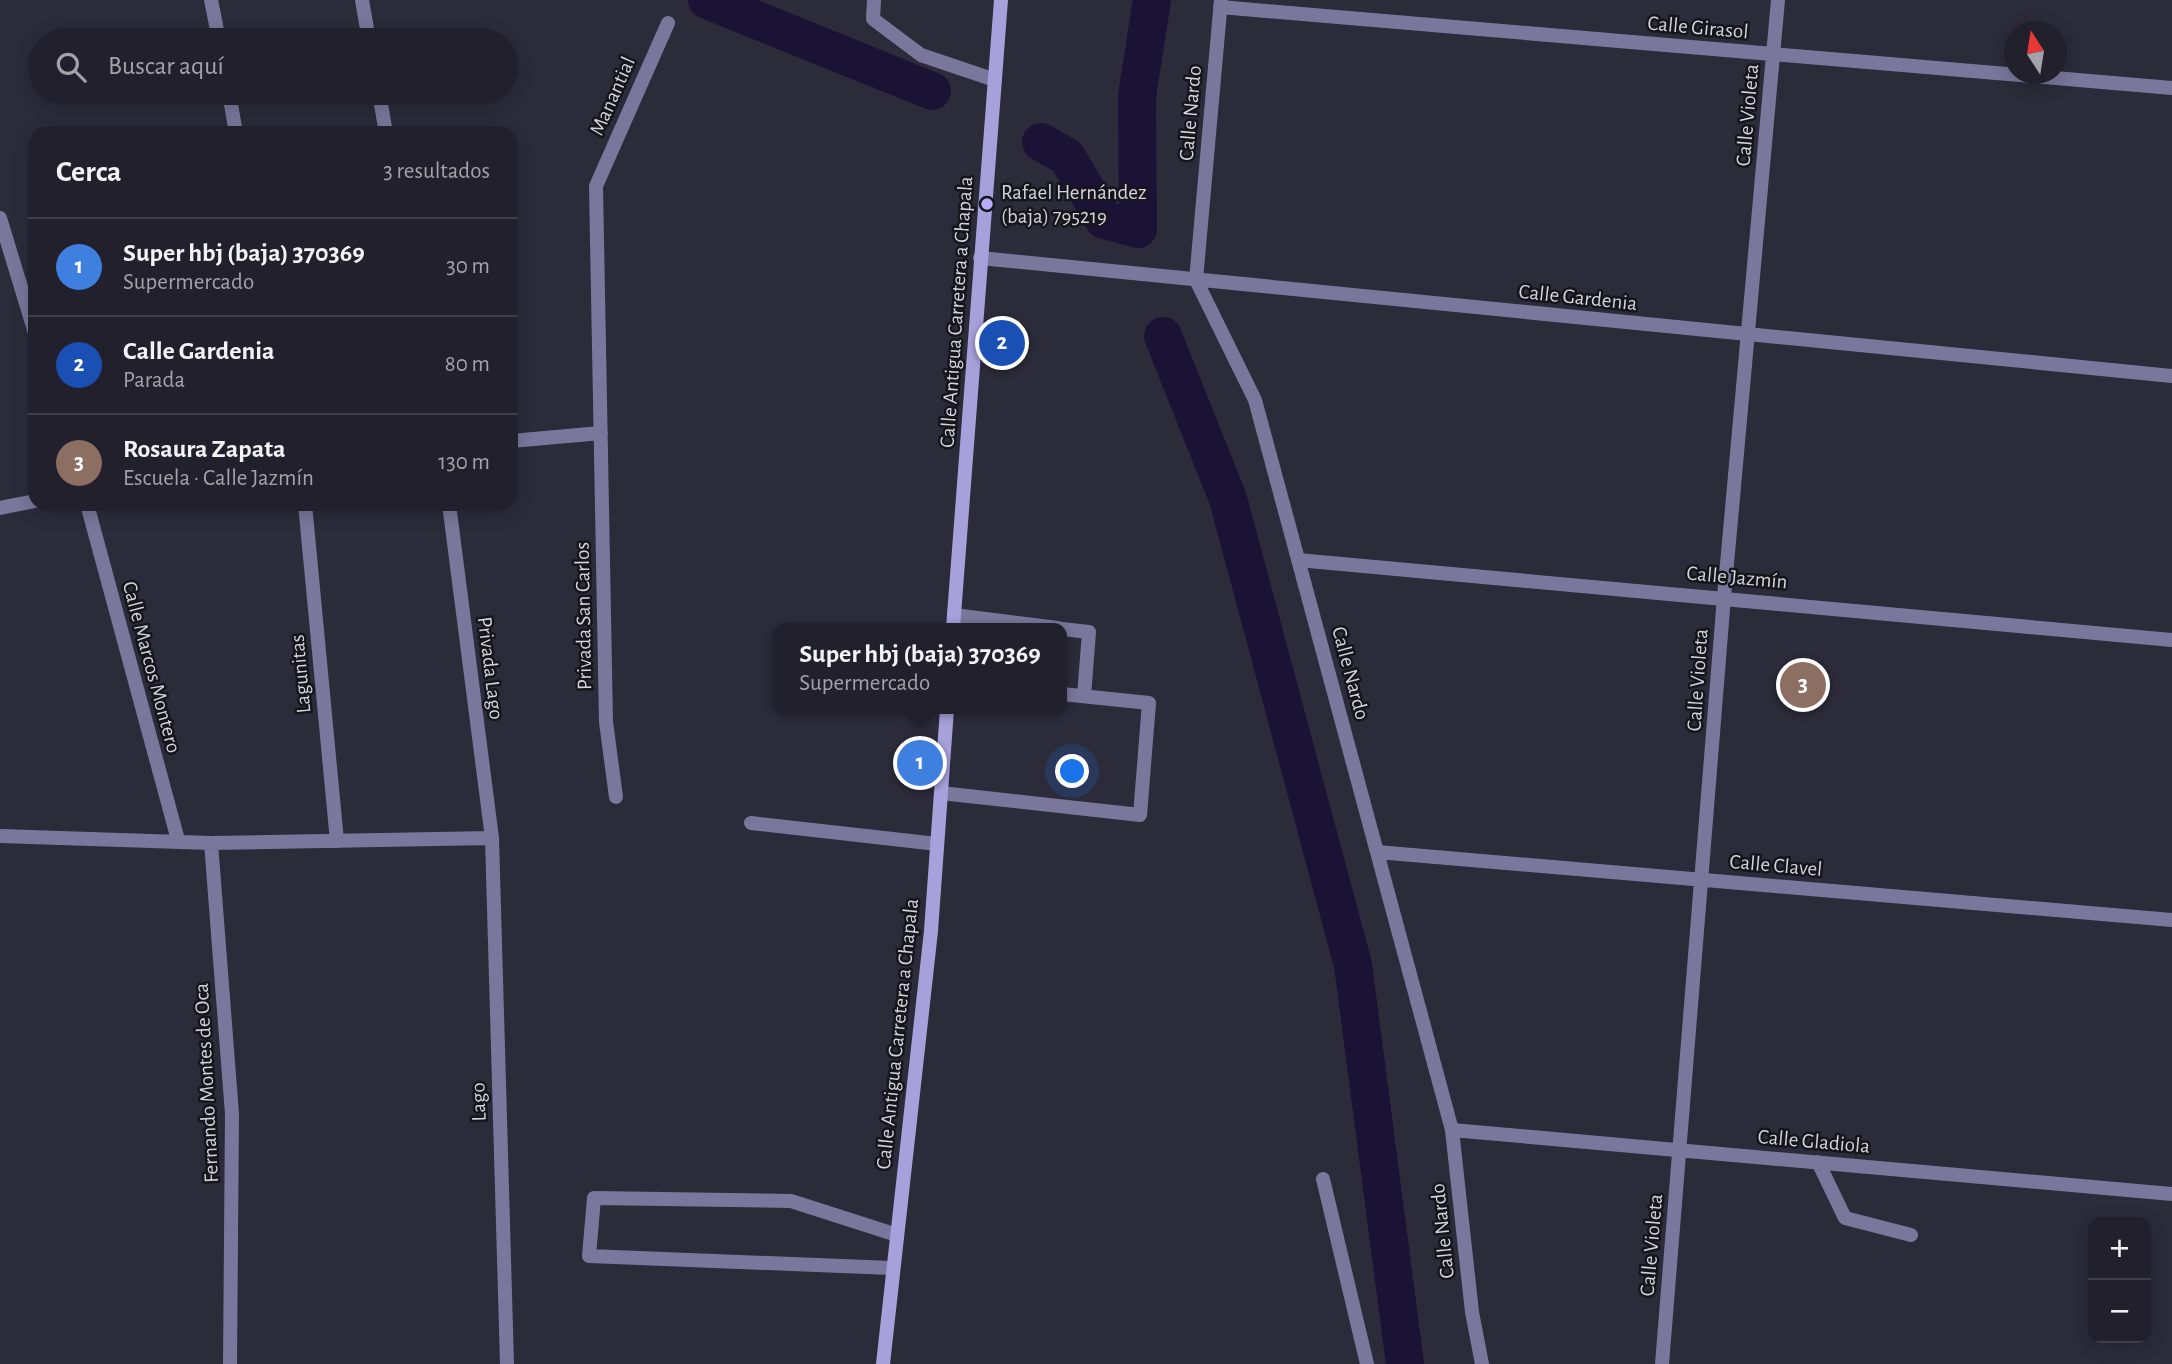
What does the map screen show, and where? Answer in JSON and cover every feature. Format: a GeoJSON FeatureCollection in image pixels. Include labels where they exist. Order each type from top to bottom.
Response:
{"type":"FeatureCollection","features":[{"type":"Feature","properties":{"kind":"main road","name":"Calle Antigua Carretera a Chapala"},"geometry":{"type":"LineString","coordinates":[[954,622],[1001,0]]}},
{"type":"Feature","properties":{"kind":"main road","name":"Calle Antigua Carretera a Chapala"},"geometry":{"type":"LineString","coordinates":[[883,1364],[931,930],[947,714]]}},
{"type":"Feature","properties":{"kind":"street"},"geometry":{"type":"LineString","coordinates":[[211,0],[217,28]]}},
{"type":"Feature","properties":{"kind":"street"},"geometry":{"type":"LineString","coordinates":[[362,0],[367,28]]}},
{"type":"Feature","properties":{"kind":"street"},"geometry":{"type":"LineString","coordinates":[[874,0],[873,19],[921,55],[995,80]]}},
{"type":"Feature","properties":{"kind":"street","name":"Calle Violeta"},"geometry":{"type":"LineString","coordinates":[[1662,1364],[1724,597],[1778,0]]}},
{"type":"Feature","properties":{"kind":"street","name":"Calle Girasol"},"geometry":{"type":"LineString","coordinates":[[1221,3],[2172,89]]}},
{"type":"Feature","properties":{"kind":"street","name":"Calle Nardo"},"geometry":{"type":"LineString","coordinates":[[1221,3],[1196,281],[1255,400],[1452,1130],[1472,1312],[1482,1364]]}},
{"type":"Feature","properties":{"kind":"street","name":"Manantial"},"geometry":{"type":"LineString","coordinates":[[596,186],[668,23]]}},
{"type":"Feature","properties":{"kind":"street"},"geometry":{"type":"LineString","coordinates":[[231,105],[235,126]]}},
{"type":"Feature","properties":{"kind":"street"},"geometry":{"type":"LineString","coordinates":[[381,105],[385,126]]}},
{"type":"Feature","properties":{"kind":"street","name":"Privada San Carlos"},"geometry":{"type":"LineString","coordinates":[[596,186],[606,722],[617,797]]}},
{"type":"Feature","properties":{"kind":"street"},"geometry":{"type":"LineString","coordinates":[[0,218],[28,309]]}},
{"type":"Feature","properties":{"kind":"street","name":"Calle Gardenia"},"geometry":{"type":"LineString","coordinates":[[980,258],[2172,376]]}},
{"type":"Feature","properties":{"kind":"street"},"geometry":{"type":"LineString","coordinates":[[518,440],[601,433]]}},
{"type":"Feature","properties":{"kind":"street"},"geometry":{"type":"LineString","coordinates":[[0,508],[28,502]]}},
{"type":"Feature","properties":{"kind":"street","name":"Calle Marcos Montero"},"geometry":{"type":"LineString","coordinates":[[89,511],[178,840]]}},
{"type":"Feature","properties":{"kind":"street","name":"Lagunitas"},"geometry":{"type":"LineString","coordinates":[[306,511],[337,841]]}},
{"type":"Feature","properties":{"kind":"street","name":"Privada Lago"},"geometry":{"type":"LineString","coordinates":[[450,511],[492,838]]}},
{"type":"Feature","properties":{"kind":"street","name":"Calle Jazmín"},"geometry":{"type":"LineString","coordinates":[[1298,560],[2172,640]]}},
{"type":"Feature","properties":{"kind":"street"},"geometry":{"type":"LineString","coordinates":[[1067,630],[1089,632],[1084,696]]}},
{"type":"Feature","properties":{"kind":"street"},"geometry":{"type":"LineString","coordinates":[[941,793],[1140,815],[1149,703],[1067,694]]}},
{"type":"Feature","properties":{"kind":"street"},"geometry":{"type":"LineString","coordinates":[[751,823],[937,844]]}},
{"type":"Feature","properties":{"kind":"street"},"geometry":{"type":"LineString","coordinates":[[0,836],[211,843],[492,838]]}},
{"type":"Feature","properties":{"kind":"street","name":"Lago"},"geometry":{"type":"LineString","coordinates":[[492,838],[507,1364]]}},
{"type":"Feature","properties":{"kind":"street","name":"Fernando Montes de Oca"},"geometry":{"type":"LineString","coordinates":[[211,843],[233,1114],[230,1364]]}},
{"type":"Feature","properties":{"kind":"street","name":"Calle Clavel"},"geometry":{"type":"LineString","coordinates":[[1377,852],[2172,920]]}},
{"type":"Feature","properties":{"kind":"street","name":"Calle Gladiola"},"geometry":{"type":"LineString","coordinates":[[1452,1130],[2172,1194]]}},
{"type":"Feature","properties":{"kind":"street"},"geometry":{"type":"LineString","coordinates":[[1818,1162],[1845,1218],[1911,1236]]}},
{"type":"Feature","properties":{"kind":"street"},"geometry":{"type":"LineString","coordinates":[[1323,1179],[1367,1364]]}},
{"type":"Feature","properties":{"kind":"street"},"geometry":{"type":"LineString","coordinates":[[892,1268],[589,1256],[594,1198],[791,1201],[897,1235]]}},
{"type":"Feature","properties":{"kind":"waterway"},"geometry":{"type":"LineString","coordinates":[[707,0],[932,91]]}},
{"type":"Feature","properties":{"kind":"waterway"},"geometry":{"type":"LineString","coordinates":[[1041,142],[1067,157],[1104,220],[1138,229],[1137,96],[1152,0]]}},
{"type":"Feature","properties":{"kind":"waterway"},"geometry":{"type":"LineString","coordinates":[[1163,336],[1228,499],[1353,965],[1405,1364]]}},
{"type":"Feature","properties":{"kind":"place","name":"Rafael Hernández (baja) 795219"},"geometry":{"type":"Point","coordinates":[987,204]}},
{"type":"Feature","properties":{"kind":"place","name":"Calle Gardenia"},"geometry":{"type":"Point","coordinates":[1002,343]}},
{"type":"Feature","properties":{"kind":"place","name":"Rosaura Zapata"},"geometry":{"type":"Point","coordinates":[1803,685]}},
{"type":"Feature","properties":{"kind":"place","name":"Super hbj (baja) 370369"},"geometry":{"type":"Point","coordinates":[920,763]}}]}
